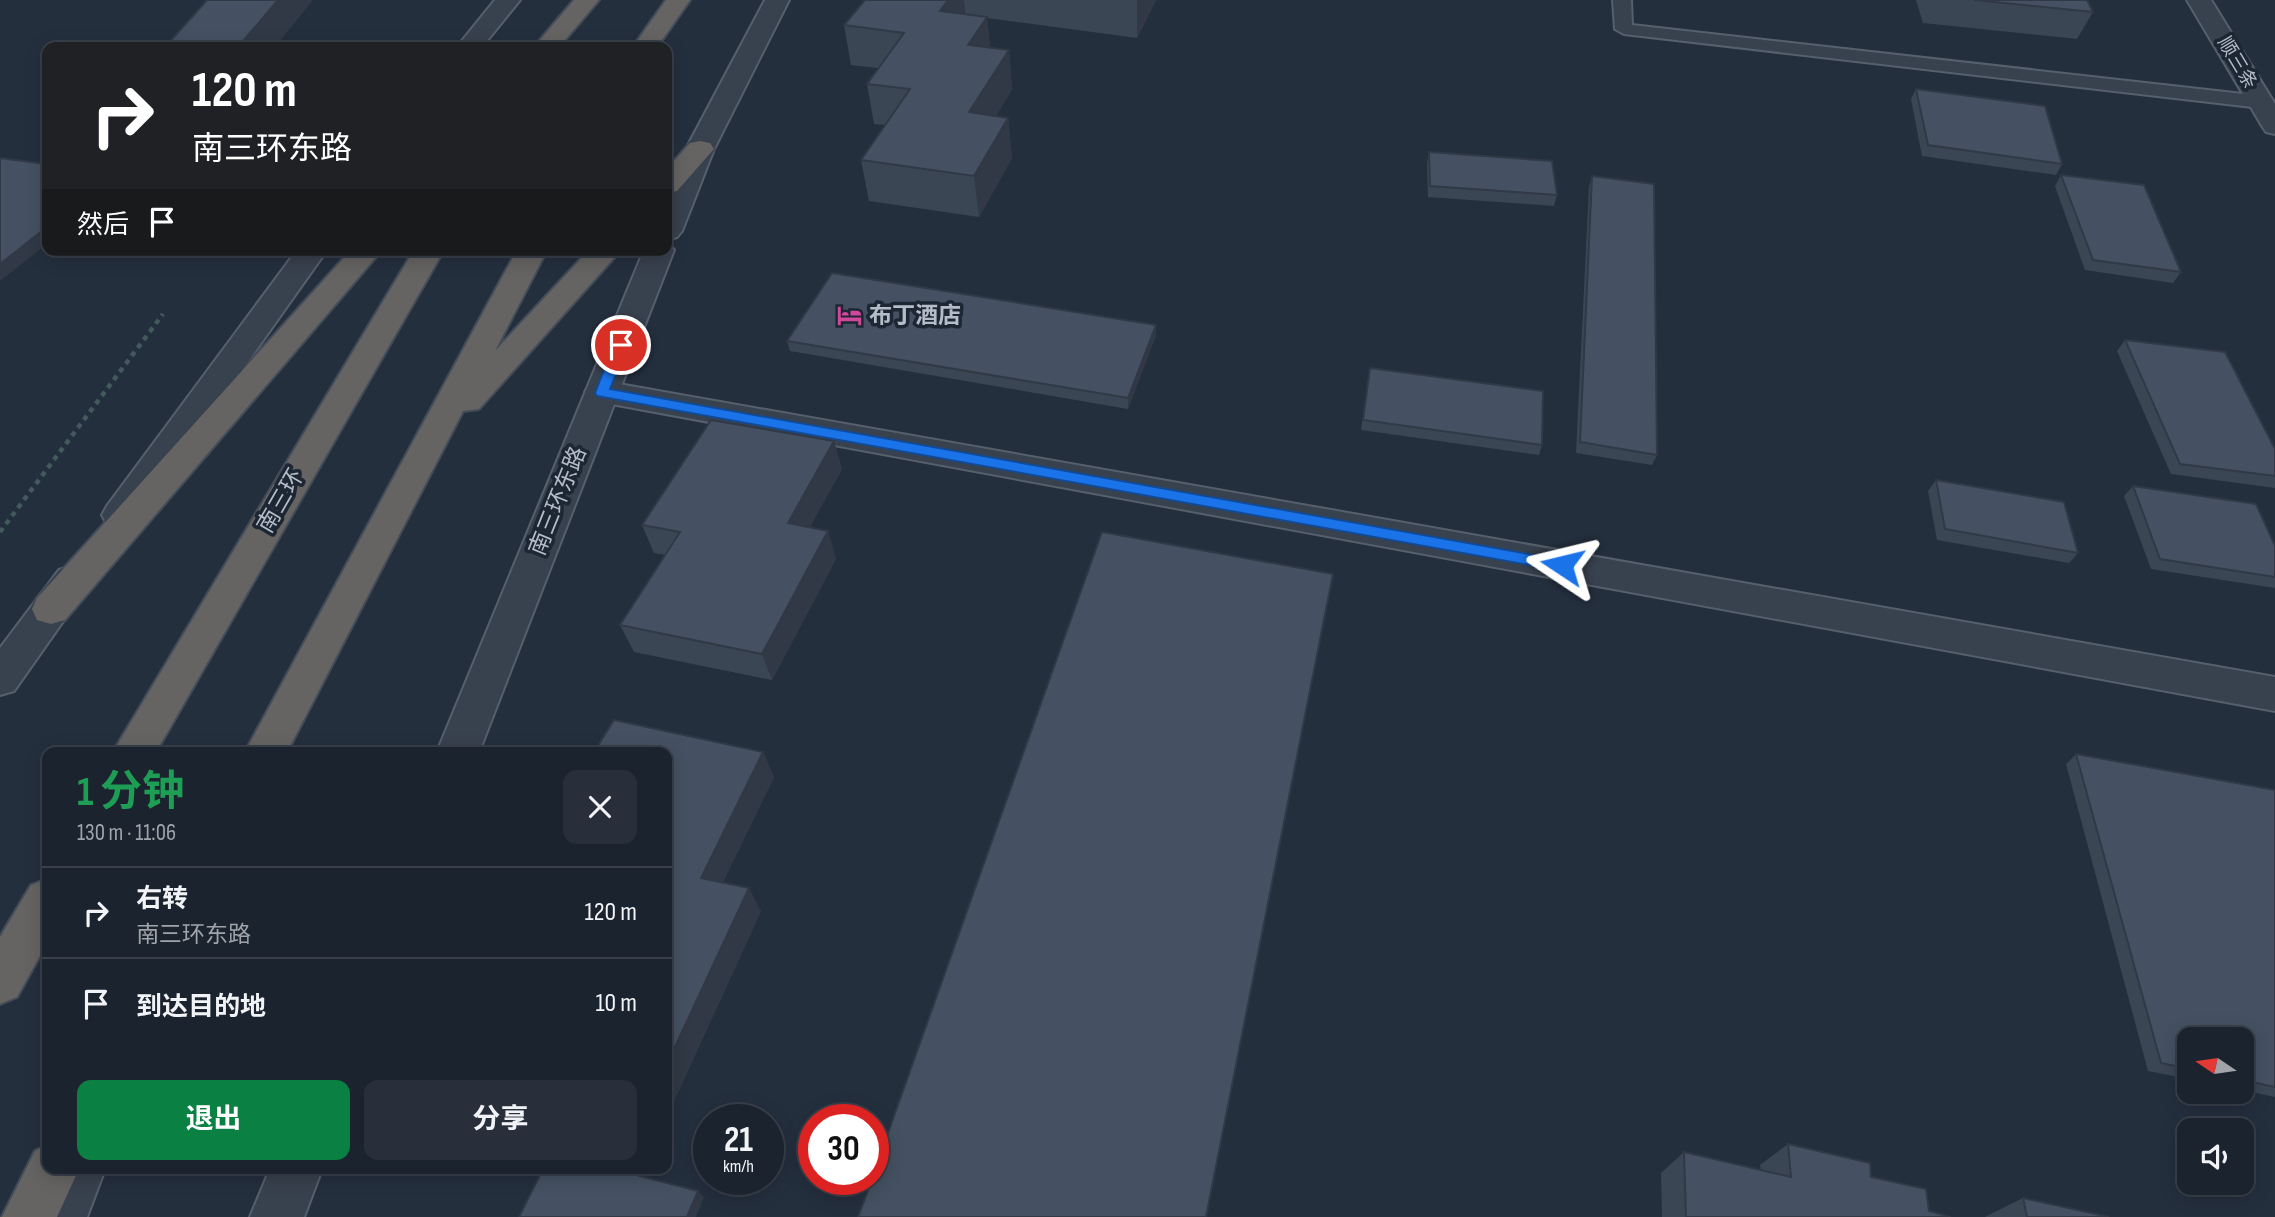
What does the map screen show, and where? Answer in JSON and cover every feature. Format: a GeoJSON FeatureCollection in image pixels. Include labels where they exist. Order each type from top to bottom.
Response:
{"type":"FeatureCollection","features":[{"type":"Feature","properties":{"kind":"highway"},"geometry":{"type":"LineString","coordinates":[[551,42],[589,0]]}},
{"type":"Feature","properties":{"kind":"highway"},"geometry":{"type":"LineString","coordinates":[[563,42],[589,0]]}},
{"type":"Feature","properties":{"kind":"highway"},"geometry":{"type":"LineString","coordinates":[[649,42],[678,0]]}},
{"type":"Feature","properties":{"kind":"highway"},"geometry":{"type":"LineString","coordinates":[[672,180],[700,149]]}},
{"type":"Feature","properties":{"kind":"highway"},"geometry":{"type":"LineString","coordinates":[[51,608],[362,256]]}},
{"type":"Feature","properties":{"kind":"highway","name":"南三环"},"geometry":{"type":"LineString","coordinates":[[137,747],[425,256]]}},
{"type":"Feature","properties":{"kind":"highway"},"geometry":{"type":"LineString","coordinates":[[268,747],[529,256]]}},
{"type":"Feature","properties":{"kind":"highway"},"geometry":{"type":"LineString","coordinates":[[432,439],[601,256]]}},
{"type":"Feature","properties":{"kind":"highway"},"geometry":{"type":"LineString","coordinates":[[0,981],[42,909]]}},
{"type":"Feature","properties":{"kind":"highway"},"geometry":{"type":"LineString","coordinates":[[29,1217],[50,1174]]}},
{"type":"Feature","properties":{"kind":"street"},"geometry":{"type":"LineString","coordinates":[[473,42],[508,0]]}},
{"type":"Feature","properties":{"kind":"street"},"geometry":{"type":"LineString","coordinates":[[672,219],[700,149],[777,0]]}},
{"type":"Feature","properties":{"kind":"street","name":"顺三条"},"geometry":{"type":"LineString","coordinates":[[2199,0],[2275,126]]}},
{"type":"Feature","properties":{"kind":"street"},"geometry":{"type":"LineString","coordinates":[[0,679],[308,256]]}},
{"type":"Feature","properties":{"kind":"street","name":"南三环东路"},"geometry":{"type":"LineString","coordinates":[[460,747],[657,256]]}},
{"type":"Feature","properties":{"kind":"street"},"geometry":{"type":"LineString","coordinates":[[602,393],[2275,694]]}},
{"type":"Feature","properties":{"kind":"street"},"geometry":{"type":"LineString","coordinates":[[277,1217],[294,1174]]}},
{"type":"Feature","properties":{"kind":"lane"},"geometry":{"type":"LineString","coordinates":[[1622,0],[1624,29],[2261,102]]}},
{"type":"Feature","properties":{"kind":"lane"},"geometry":{"type":"LineString","coordinates":[[0,966],[42,907]]}},
{"type":"Feature","properties":{"kind":"lane"},"geometry":{"type":"LineString","coordinates":[[68,1217],[84,1174]]}},
{"type":"Feature","properties":{"kind":"path"},"geometry":{"type":"LineString","coordinates":[[0,532],[163,314]]}},
{"type":"Feature","properties":{"kind":"building"},"geometry":{"type":"Polygon","coordinates":[[[207,0],[278,0],[242,42],[169,42],[207,0]]]}},
{"type":"Feature","properties":{"kind":"building"},"geometry":{"type":"Polygon","coordinates":[[[865,0],[948,0],[940,11],[987,17],[968,45],[1009,50],[969,112],[1008,118],[974,176],[861,160],[910,89],[867,84],[904,33],[844,25],[865,0]]]}},
{"type":"Feature","properties":{"kind":"building"},"geometry":{"type":"Polygon","coordinates":[[[1974,0],[2087,0],[2093,12],[1974,0]]]}},
{"type":"Feature","properties":{"kind":"building"},"geometry":{"type":"Polygon","coordinates":[[[1916,89],[2045,106],[2062,164],[1928,145],[1916,89]]]}},
{"type":"Feature","properties":{"kind":"building"},"geometry":{"type":"Polygon","coordinates":[[[1429,152],[1552,161],[1557,195],[1430,186],[1429,152]]]}},
{"type":"Feature","properties":{"kind":"building"},"geometry":{"type":"Polygon","coordinates":[[[0,158],[42,163],[42,231],[0,264],[0,158]]]}},
{"type":"Feature","properties":{"kind":"building"},"geometry":{"type":"Polygon","coordinates":[[[2061,175],[2144,185],[2181,272],[2093,260],[2061,175]]]}},
{"type":"Feature","properties":{"kind":"building"},"geometry":{"type":"Polygon","coordinates":[[[1592,176],[1654,184],[1657,455],[1580,442],[1592,176]]]}},
{"type":"Feature","properties":{"kind":"building"},"geometry":{"type":"Polygon","coordinates":[[[832,273],[1156,325],[1128,398],[787,341],[832,273]]]}},
{"type":"Feature","properties":{"kind":"building"},"geometry":{"type":"Polygon","coordinates":[[[2125,340],[2225,352],[2275,449],[2275,476],[2180,464],[2125,340]]]}},
{"type":"Feature","properties":{"kind":"building"},"geometry":{"type":"Polygon","coordinates":[[[1370,368],[1543,391],[1542,445],[1363,420],[1370,368]]]}},
{"type":"Feature","properties":{"kind":"building"},"geometry":{"type":"Polygon","coordinates":[[[711,420],[834,441],[788,523],[828,531],[762,654],[620,625],[680,532],[642,525],[711,420]]]}},
{"type":"Feature","properties":{"kind":"building"},"geometry":{"type":"Polygon","coordinates":[[[1936,480],[2064,502],[2078,553],[1945,529],[1936,480]]]}},
{"type":"Feature","properties":{"kind":"building"},"geometry":{"type":"Polygon","coordinates":[[[2133,486],[2256,504],[2275,546],[2275,577],[2160,559],[2133,486]]]}},
{"type":"Feature","properties":{"kind":"building"},"geometry":{"type":"Polygon","coordinates":[[[1102,532],[1333,574],[1206,1217],[858,1217],[866,1195],[889,1195],[889,1130],[1102,532]]]}},
{"type":"Feature","properties":{"kind":"building"},"geometry":{"type":"Polygon","coordinates":[[[614,720],[763,752],[701,878],[749,888],[672,1053],[672,747],[597,747],[614,720]]]}},
{"type":"Feature","properties":{"kind":"building"},"geometry":{"type":"Polygon","coordinates":[[[2076,754],[2275,790],[2275,1087],[2254,1083],[2254,1027],[2177,1027],[2177,1066],[2161,1063],[2076,754]]]}},
{"type":"Feature","properties":{"kind":"building"},"geometry":{"type":"Polygon","coordinates":[[[1788,1144],[1870,1163],[1871,1177],[1926,1189],[1929,1211],[1951,1217],[1686,1217],[1684,1152],[1791,1177],[1788,1144]]]}},
{"type":"Feature","properties":{"kind":"building"},"geometry":{"type":"Polygon","coordinates":[[[540,1174],[632,1174],[693,1190],[693,1195],[696,1195],[687,1217],[519,1217],[540,1174]]]}},
{"type":"Feature","properties":{"kind":"building"},"geometry":{"type":"Polygon","coordinates":[[[2023,1198],[2109,1217],[2027,1217],[2023,1198]]]}},
{"type":"Feature","properties":{"kind":"place","name":"布丁酒店"},"geometry":{"type":"Point","coordinates":[849,316]}},
{"type":"Feature","properties":{"kind":"route"},"geometry":{"type":"LineString","coordinates":[[621,345],[602,393],[1562,565]]}}]}
